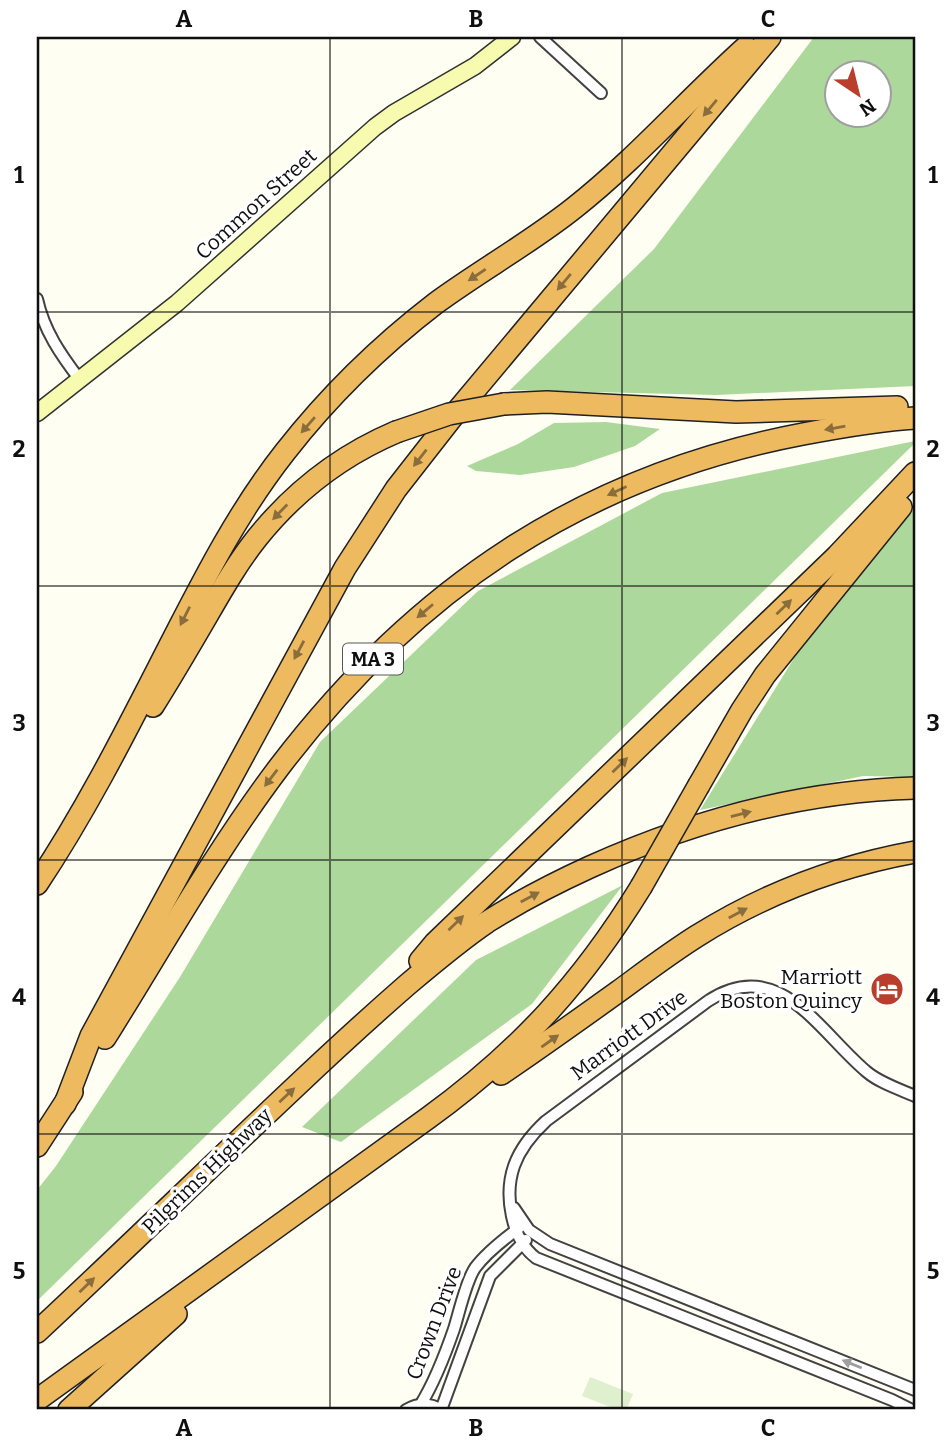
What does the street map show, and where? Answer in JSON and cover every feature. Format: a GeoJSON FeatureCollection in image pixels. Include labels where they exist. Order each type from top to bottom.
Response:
{"type":"FeatureCollection","features":[{"type":"Feature","properties":{"kind":"highway"},"geometry":{"type":"LineString","coordinates":[[85,807],[219,550],[258,488],[317,414],[366,363],[419,317],[554,223],[603,185],[758,37]]}},
{"type":"Feature","properties":{"kind":"highway"},"geometry":{"type":"LineString","coordinates":[[65,1104],[91,1036],[321,608],[369,528],[453,416],[770,37]]}},
{"type":"Feature","properties":{"kind":"highway"},"geometry":{"type":"LineString","coordinates":[[37,884],[256,540],[284,507],[326,471],[362,449],[396,432],[449,414],[504,404],[547,402],[729,412],[908,413]]}},
{"type":"Feature","properties":{"kind":"highway","name":"MA 3"},"geometry":{"type":"LineString","coordinates":[[37,1146],[266,784],[357,676],[435,602],[502,553],[542,528],[649,477],[705,457],[751,445],[908,413]]}},
{"type":"Feature","properties":{"kind":"highway"},"geometry":{"type":"LineString","coordinates":[[378,1011],[435,943],[837,556],[915,472]]}},
{"type":"Feature","properties":{"kind":"highway"},"geometry":{"type":"LineString","coordinates":[[37,1400],[484,1075],[536,1026],[598,951],[640,887],[765,675],[915,489]]}},
{"type":"Feature","properties":{"kind":"highway"},"geometry":{"type":"LineString","coordinates":[[378,1011],[449,950],[488,922],[528,897],[615,856],[703,824],[771,807],[840,795],[915,788]]}},
{"type":"Feature","properties":{"kind":"highway"},"geometry":{"type":"LineString","coordinates":[[390,1145],[539,1048],[670,954],[722,922],[780,892],[813,879],[915,852]]}},
{"type":"Feature","properties":{"kind":"highway","name":"Pilgrims Highway"},"geometry":{"type":"LineString","coordinates":[[37,1332],[325,1058],[378,1011]]}},
{"type":"Feature","properties":{"kind":"highway"},"geometry":{"type":"LineString","coordinates":[[69,1410],[215,1279],[296,1213]]}},
{"type":"Feature","properties":{"kind":"street","name":"Common Street"},"geometry":{"type":"LineString","coordinates":[[37,413],[177,303],[375,127],[475,66],[512,37]]}},
{"type":"Feature","properties":{"kind":"street"},"geometry":{"type":"LineString","coordinates":[[540,37],[601,93]]}},
{"type":"Feature","properties":{"kind":"street"},"geometry":{"type":"LineString","coordinates":[[37,299],[49,335],[80,380]]}},
{"type":"Feature","properties":{"kind":"street","name":"Marriott Drive"},"geometry":{"type":"LineString","coordinates":[[524,1230],[511,1199],[511,1181],[523,1150],[540,1127],[562,1108],[724,991],[743,986],[764,987],[784,995],[870,1075],[915,1096]]}},
{"type":"Feature","properties":{"kind":"street"},"geometry":{"type":"LineString","coordinates":[[524,1230],[557,1247],[915,1390]]}},
{"type":"Feature","properties":{"kind":"street","name":"Crown Drive"},"geometry":{"type":"LineString","coordinates":[[406,1410],[421,1404],[441,1410],[490,1276],[522,1243],[524,1230]]}},
{"type":"Feature","properties":{"kind":"street","name":"Crown Drive"},"geometry":{"type":"LineString","coordinates":[[421,1404],[455,1326],[473,1270],[486,1255],[524,1230]]}},
{"type":"Feature","properties":{"kind":"street"},"geometry":{"type":"LineString","coordinates":[[522,1243],[532,1256],[546,1264],[912,1410]]}},
{"type":"Feature","properties":{"kind":"green space"},"geometry":{"type":"Polygon","coordinates":[[[814,37],[915,37],[915,386],[716,395],[510,390],[654,249],[814,37]]]}},
{"type":"Feature","properties":{"kind":"green space"},"geometry":{"type":"Polygon","coordinates":[[[606,422],[660,429],[635,446],[574,467],[520,475],[476,471],[467,466],[518,444],[554,423],[606,422]]]}},
{"type":"Feature","properties":{"kind":"green space"},"geometry":{"type":"Polygon","coordinates":[[[915,441],[37,1301],[37,1190],[56,1166],[180,977],[320,742],[478,591],[662,493],[915,441]]]}},
{"type":"Feature","properties":{"kind":"green space"},"geometry":{"type":"Polygon","coordinates":[[[915,507],[915,777],[863,776],[700,810],[796,655],[915,507]]]}},
{"type":"Feature","properties":{"kind":"green space"},"geometry":{"type":"Polygon","coordinates":[[[623,885],[532,1004],[341,1142],[302,1127],[476,960],[623,885]]]}},
{"type":"Feature","properties":{"kind":"green space"},"geometry":{"type":"Polygon","coordinates":[[[590,1377],[633,1394],[626,1410],[618,1410],[582,1396],[590,1377]]]}},
{"type":"Feature","properties":{"kind":"place","name":"Marriott Boston Quincy"},"geometry":{"type":"Point","coordinates":[887,989]}}]}
